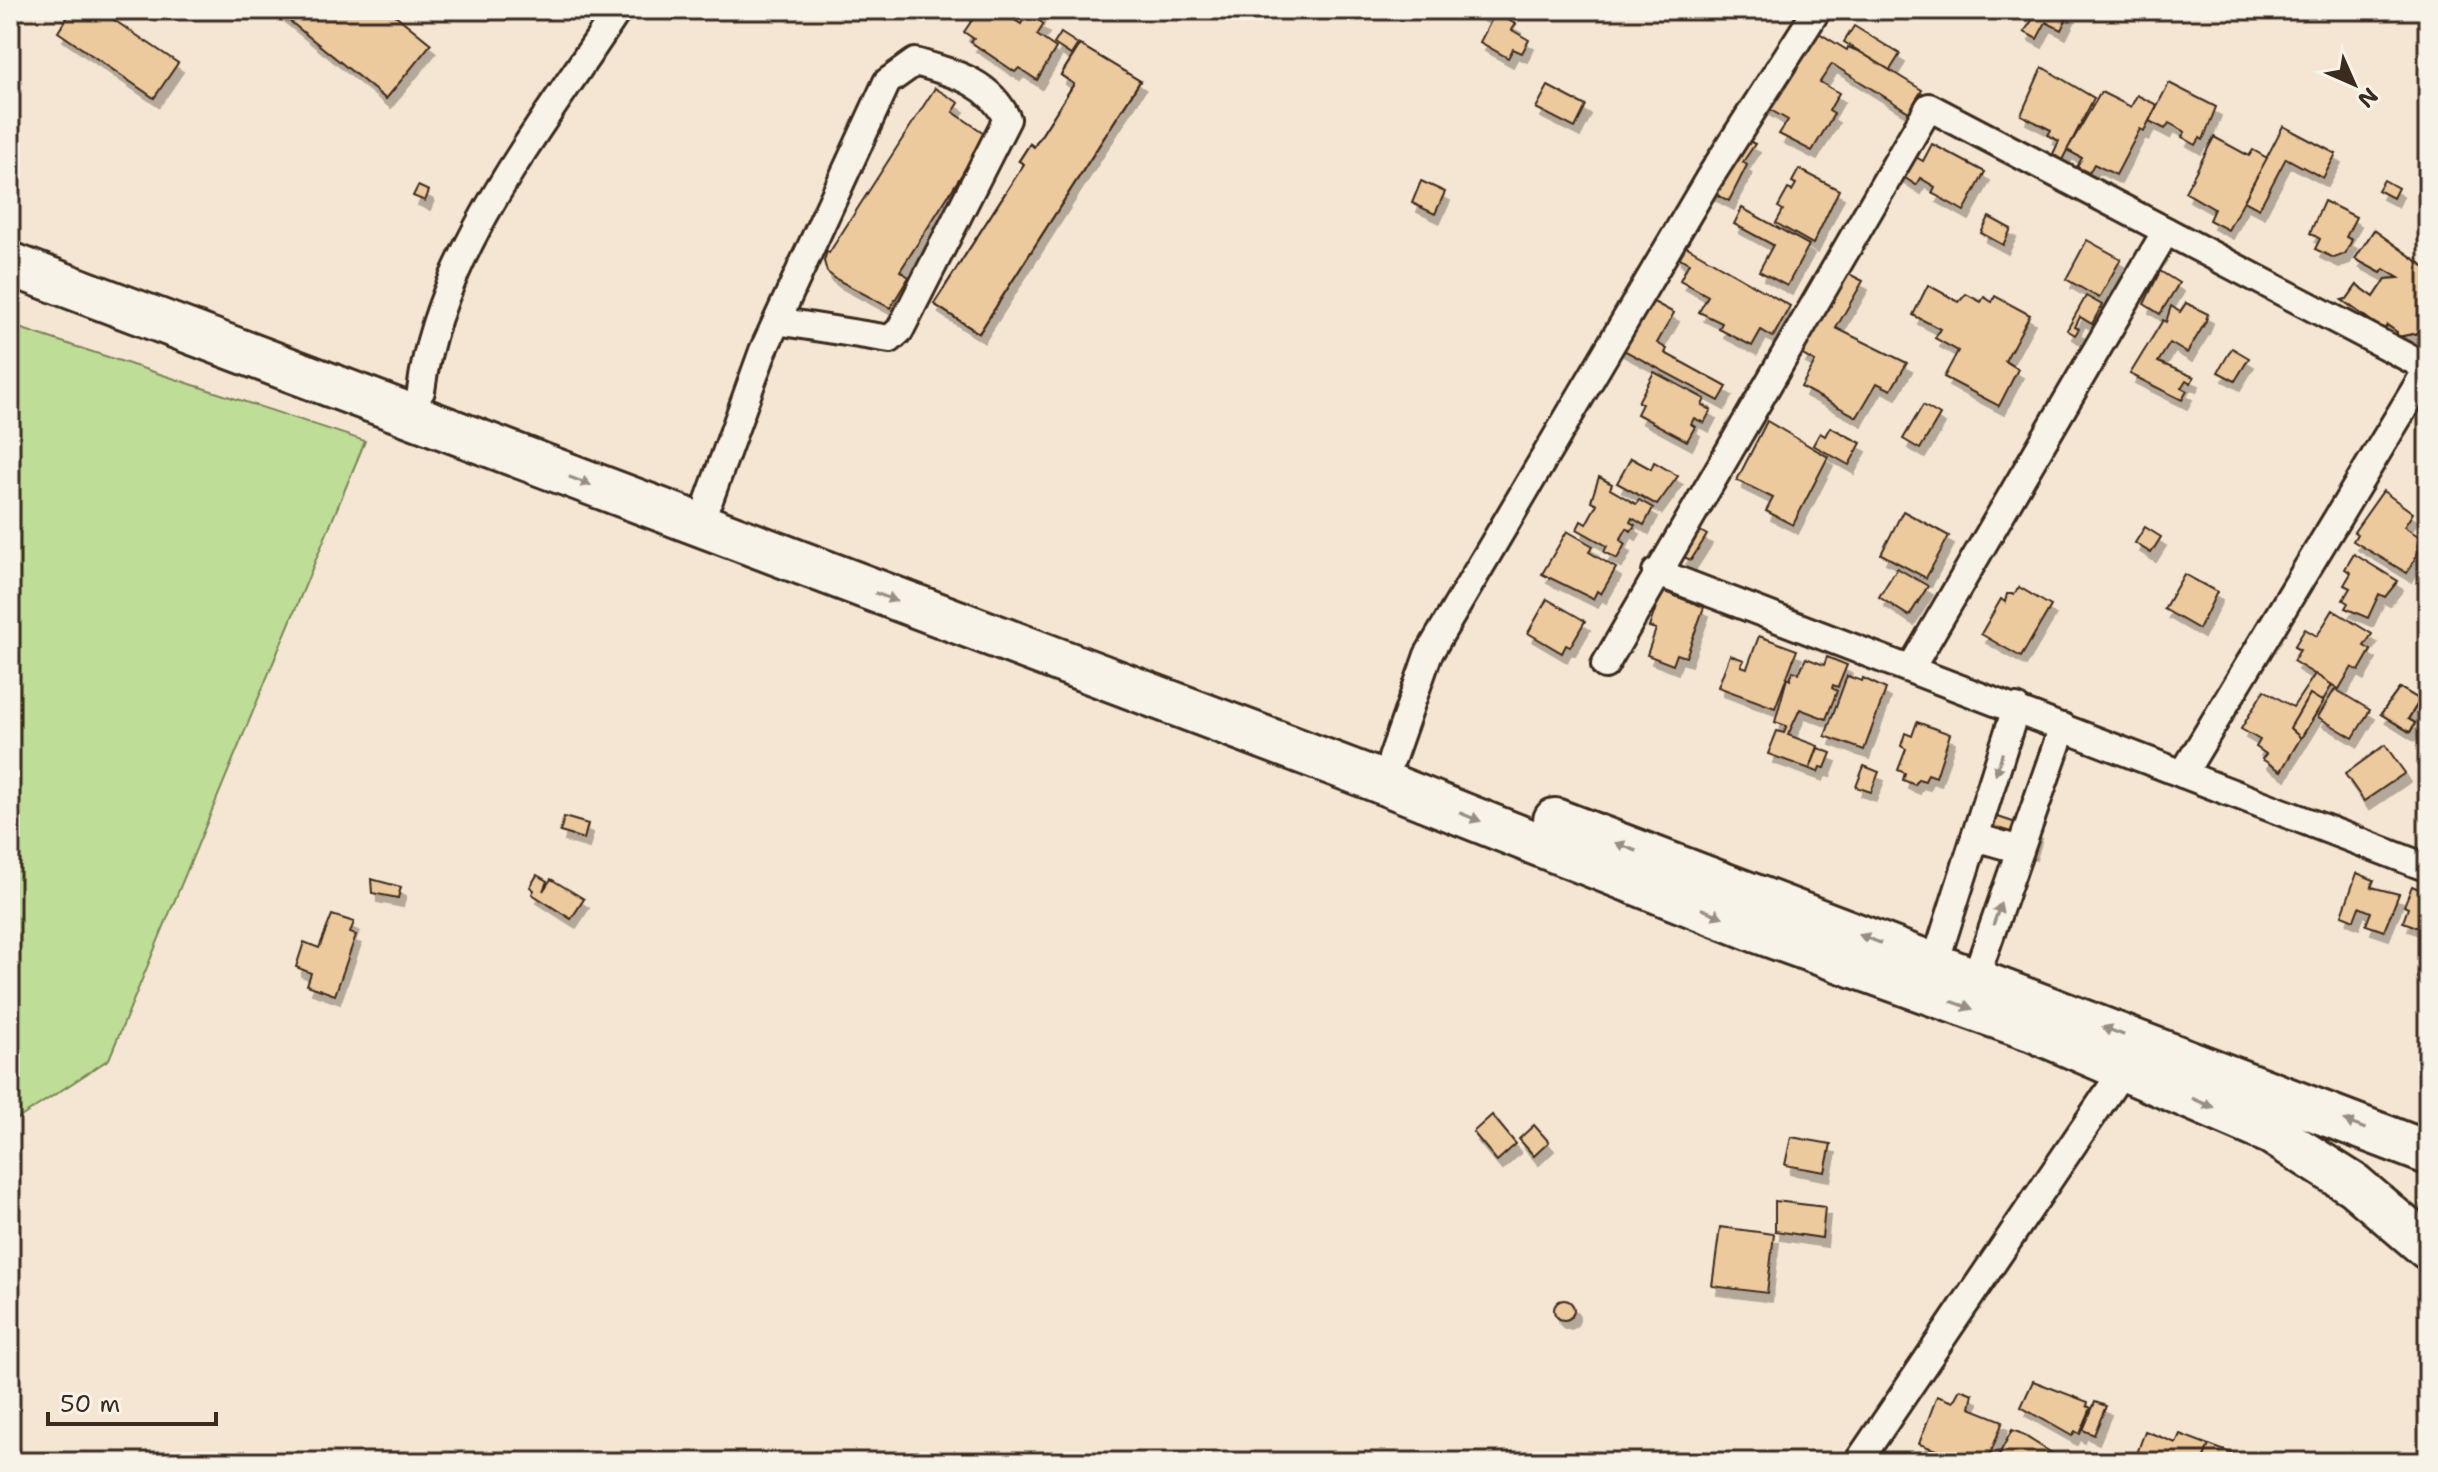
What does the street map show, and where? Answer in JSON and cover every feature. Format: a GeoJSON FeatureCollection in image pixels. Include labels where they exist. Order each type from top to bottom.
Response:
{"type":"FeatureCollection","features":[{"type":"Feature","properties":{"kind":"main road"},"geometry":{"type":"LineString","coordinates":[[10,236],[1935,963],[2428,1153]]}},
{"type":"Feature","properties":{"kind":"main road"},"geometry":{"type":"LineString","coordinates":[[10,264],[1357,773],[1757,931],[2033,1030],[2272,1133],[2354,1185],[2428,1248]]}},
{"type":"Feature","properties":{"kind":"street"},"geometry":{"type":"LineString","coordinates":[[421,391],[426,351],[472,235],[618,10]]}},
{"type":"Feature","properties":{"kind":"street"},"geometry":{"type":"LineString","coordinates":[[1392,758],[1428,655],[1708,180],[1817,10]]}},
{"type":"Feature","properties":{"kind":"street"},"geometry":{"type":"LineString","coordinates":[[709,500],[777,321],[887,82],[915,62],[967,77],[999,102],[1007,119],[900,330],[890,339],[777,321]]}},
{"type":"Feature","properties":{"kind":"street"},"geometry":{"type":"LineString","coordinates":[[1605,665],[1656,572],[1929,107],[2428,368],[2183,774]]}},
{"type":"Feature","properties":{"kind":"street"},"geometry":{"type":"LineString","coordinates":[[1911,668],[2166,231]]}},
{"type":"Feature","properties":{"kind":"street"},"geometry":{"type":"LineString","coordinates":[[1656,572],[2428,868]]}},
{"type":"Feature","properties":{"kind":"street"},"geometry":{"type":"LineString","coordinates":[[1935,963],[2016,708]]}},
{"type":"Feature","properties":{"kind":"street"},"geometry":{"type":"LineString","coordinates":[[1975,979],[2063,727]]}},
{"type":"Feature","properties":{"kind":"street"},"geometry":{"type":"LineString","coordinates":[[1975,837],[2020,850]]}},
{"type":"Feature","properties":{"kind":"street"},"geometry":{"type":"LineString","coordinates":[[1858,1462],[2124,1069]]}},
{"type":"Feature","properties":{"kind":"green space"},"geometry":{"type":"Polygon","coordinates":[[[10,325],[365,441],[109,1059],[10,1124],[10,325]]]}},
{"type":"Feature","properties":{"kind":"building"},"geometry":{"type":"Polygon","coordinates":[[[72,10],[99,10],[178,63],[154,98],[58,32],[72,10]]]}},
{"type":"Feature","properties":{"kind":"building"},"geometry":{"type":"Polygon","coordinates":[[[284,10],[389,10],[431,44],[386,99],[281,14],[284,10]]]}},
{"type":"Feature","properties":{"kind":"building"},"geometry":{"type":"Polygon","coordinates":[[[979,10],[999,10],[1021,24],[1027,13],[1044,24],[1037,35],[1056,48],[1037,80],[1019,68],[1015,72],[971,42],[974,39],[964,32],[979,10]]]}},
{"type":"Feature","properties":{"kind":"building"},"geometry":{"type":"Polygon","coordinates":[[[1475,10],[1489,10],[1516,24],[1512,30],[1529,40],[1522,53],[1513,49],[1508,58],[1480,42],[1492,19],[1475,10]]]}},
{"type":"Feature","properties":{"kind":"building"},"geometry":{"type":"Polygon","coordinates":[[[2016,10],[2062,10],[2069,14],[2061,30],[2046,22],[2037,39],[2024,32],[2033,19],[2016,10]]]}},
{"type":"Feature","properties":{"kind":"building"},"geometry":{"type":"Polygon","coordinates":[[[1815,25],[1822,29],[1819,33],[1847,50],[1848,47],[1860,52],[1922,90],[1909,112],[1832,64],[1820,82],[1839,93],[1829,111],[1834,114],[1812,151],[1779,134],[1788,120],[1762,105],[1792,59],[1799,63],[1817,35],[1811,31],[1815,25]]]}},
{"type":"Feature","properties":{"kind":"building"},"geometry":{"type":"Polygon","coordinates":[[[1854,26],[1900,54],[1890,70],[1844,42],[1854,26]]]}},
{"type":"Feature","properties":{"kind":"building"},"geometry":{"type":"Polygon","coordinates":[[[1061,33],[1078,44],[1071,55],[1054,44],[1061,33]]]}},
{"type":"Feature","properties":{"kind":"building"},"geometry":{"type":"Polygon","coordinates":[[[1080,45],[1140,81],[979,333],[934,304],[1024,164],[1019,161],[1030,144],[1034,147],[1074,84],[1061,75],[1080,45]]]}},
{"type":"Feature","properties":{"kind":"building"},"geometry":{"type":"Polygon","coordinates":[[[1080,45],[1140,81],[979,333],[934,304],[1024,164],[1019,161],[1030,144],[1034,147],[1074,84],[1061,75],[1080,45]]]}},
{"type":"Feature","properties":{"kind":"building"},"geometry":{"type":"Polygon","coordinates":[[[1080,45],[1140,81],[979,333],[934,304],[1024,164],[1019,161],[1030,144],[1034,147],[1074,84],[1061,75],[1080,45]]]}},
{"type":"Feature","properties":{"kind":"building"},"geometry":{"type":"Polygon","coordinates":[[[1080,45],[1140,81],[979,333],[934,304],[1024,164],[1019,161],[1030,144],[1034,147],[1074,84],[1061,75],[1080,45]]]}},
{"type":"Feature","properties":{"kind":"building"},"geometry":{"type":"Polygon","coordinates":[[[1080,45],[1140,81],[979,333],[934,304],[1024,164],[1019,161],[1030,144],[1034,147],[1074,84],[1061,75],[1080,45]]]}},
{"type":"Feature","properties":{"kind":"building"},"geometry":{"type":"Polygon","coordinates":[[[2042,67],[2094,98],[2062,160],[2053,154],[2059,141],[2048,135],[2051,130],[2021,115],[2042,67]]]}},
{"type":"Feature","properties":{"kind":"building"},"geometry":{"type":"Polygon","coordinates":[[[2169,83],[2216,107],[2203,140],[2200,138],[2196,145],[2182,137],[2185,132],[2169,123],[2165,129],[2149,121],[2169,83]]]}},
{"type":"Feature","properties":{"kind":"building"},"geometry":{"type":"Polygon","coordinates":[[[1548,86],[1586,106],[1575,128],[1536,108],[1548,86]]]}},
{"type":"Feature","properties":{"kind":"building"},"geometry":{"type":"Polygon","coordinates":[[[935,88],[959,103],[953,112],[987,135],[900,271],[909,277],[890,308],[836,279],[827,272],[824,261],[827,251],[829,253],[935,88]]]}},
{"type":"Feature","properties":{"kind":"building"},"geometry":{"type":"Polygon","coordinates":[[[2101,92],[2131,107],[2137,95],[2157,105],[2144,131],[2140,129],[2116,175],[2094,164],[2089,173],[2077,167],[2082,158],[2067,150],[2101,92]]]}},
{"type":"Feature","properties":{"kind":"building"},"geometry":{"type":"Polygon","coordinates":[[[2283,126],[2336,154],[2323,178],[2286,158],[2259,209],[2244,201],[2283,126]]]}},
{"type":"Feature","properties":{"kind":"building"},"geometry":{"type":"Polygon","coordinates":[[[1741,137],[1755,144],[1743,162],[1747,165],[1729,201],[1708,190],[1741,137]]]}},
{"type":"Feature","properties":{"kind":"building"},"geometry":{"type":"Polygon","coordinates":[[[2214,137],[2249,156],[2253,150],[2267,158],[2228,230],[2209,220],[2214,209],[2185,192],[2214,137]]]}},
{"type":"Feature","properties":{"kind":"building"},"geometry":{"type":"Polygon","coordinates":[[[1932,144],[1985,172],[1964,211],[1932,193],[1935,187],[1920,178],[1916,185],[1899,174],[1911,154],[1923,161],[1932,144]]]}},
{"type":"Feature","properties":{"kind":"building"},"geometry":{"type":"Polygon","coordinates":[[[1799,169],[1839,190],[1813,244],[1776,223],[1783,210],[1778,207],[1788,189],[1792,191],[1796,184],[1792,182],[1799,169]]]}},
{"type":"Feature","properties":{"kind":"building"},"geometry":{"type":"Polygon","coordinates":[[[2384,180],[2398,188],[2393,198],[2378,190],[2384,180]]]}},
{"type":"Feature","properties":{"kind":"building"},"geometry":{"type":"Polygon","coordinates":[[[1421,181],[1445,192],[1435,214],[1412,203],[1421,181]]]}},
{"type":"Feature","properties":{"kind":"building"},"geometry":{"type":"Polygon","coordinates":[[[418,186],[429,191],[425,201],[413,196],[418,186]]]}},
{"type":"Feature","properties":{"kind":"building"},"geometry":{"type":"Polygon","coordinates":[[[2324,201],[2356,217],[2346,237],[2352,240],[2345,254],[2334,258],[2315,249],[2320,239],[2310,233],[2324,201]]]}},
{"type":"Feature","properties":{"kind":"building"},"geometry":{"type":"Polygon","coordinates":[[[1742,208],[1809,245],[1787,286],[1759,271],[1773,245],[1734,224],[1742,208]]]}},
{"type":"Feature","properties":{"kind":"building"},"geometry":{"type":"Polygon","coordinates":[[[1989,217],[2011,229],[2003,245],[1981,233],[1989,217]]]}},
{"type":"Feature","properties":{"kind":"building"},"geometry":{"type":"Polygon","coordinates":[[[2374,230],[2428,269],[2428,316],[2418,333],[2397,337],[2397,332],[2387,325],[2384,330],[2342,300],[2347,299],[2357,285],[2374,297],[2386,279],[2399,278],[2384,269],[2381,273],[2355,259],[2374,230]]]}},
{"type":"Feature","properties":{"kind":"building"},"geometry":{"type":"Polygon","coordinates":[[[2374,230],[2428,269],[2428,316],[2418,333],[2397,337],[2397,332],[2387,325],[2384,330],[2342,300],[2347,299],[2357,285],[2374,297],[2386,279],[2399,278],[2384,269],[2381,273],[2355,259],[2374,230]]]}},
{"type":"Feature","properties":{"kind":"building"},"geometry":{"type":"Polygon","coordinates":[[[1675,240],[1790,306],[1773,337],[1761,330],[1752,346],[1719,329],[1722,323],[1699,312],[1708,296],[1680,280],[1689,263],[1676,256],[1675,240]]]}},
{"type":"Feature","properties":{"kind":"building"},"geometry":{"type":"Polygon","coordinates":[[[2087,240],[2121,259],[2099,298],[2066,279],[2087,240]]]}},
{"type":"Feature","properties":{"kind":"building"},"geometry":{"type":"Polygon","coordinates":[[[2160,271],[2179,283],[2160,314],[2144,304],[2160,271]]]}},
{"type":"Feature","properties":{"kind":"building"},"geometry":{"type":"Polygon","coordinates":[[[1845,272],[1863,281],[1836,328],[1907,363],[1891,390],[1877,383],[1857,417],[1801,387],[1815,362],[1801,354],[1845,272]]]}},
{"type":"Feature","properties":{"kind":"building"},"geometry":{"type":"Polygon","coordinates":[[[1928,285],[1959,302],[1966,294],[1981,302],[1984,297],[1992,302],[1995,296],[2030,315],[2005,361],[2018,369],[1999,406],[1944,377],[1958,351],[1935,338],[1940,329],[1913,315],[1928,285]]]}},
{"type":"Feature","properties":{"kind":"building"},"geometry":{"type":"Polygon","coordinates":[[[2086,296],[2102,305],[2092,324],[2080,317],[2075,335],[2067,330],[2086,296]]]}},
{"type":"Feature","properties":{"kind":"building"},"geometry":{"type":"Polygon","coordinates":[[[1648,299],[1674,313],[1657,343],[1667,349],[1665,353],[1727,387],[1719,401],[1614,345],[1648,299]]]}},
{"type":"Feature","properties":{"kind":"building"},"geometry":{"type":"Polygon","coordinates":[[[2186,303],[2208,314],[2205,323],[2187,353],[2170,343],[2158,362],[2194,377],[2191,383],[2186,380],[2181,388],[2187,391],[2182,400],[2130,374],[2163,320],[2166,322],[2171,306],[2180,312],[2186,303]]]}},
{"type":"Feature","properties":{"kind":"building"},"geometry":{"type":"Polygon","coordinates":[[[2232,348],[2249,358],[2235,381],[2218,372],[2232,348]]]}},
{"type":"Feature","properties":{"kind":"building"},"geometry":{"type":"Polygon","coordinates":[[[1654,372],[1705,399],[1702,405],[1711,410],[1704,423],[1694,418],[1691,424],[1695,427],[1687,441],[1637,414],[1642,404],[1638,402],[1654,372]]]}},
{"type":"Feature","properties":{"kind":"building"},"geometry":{"type":"Polygon","coordinates":[[[1923,405],[1940,415],[1920,449],[1903,439],[1923,405]]]}},
{"type":"Feature","properties":{"kind":"building"},"geometry":{"type":"Polygon","coordinates":[[[1767,421],[1828,457],[1793,525],[1766,511],[1773,498],[1737,480],[1767,421]]]}},
{"type":"Feature","properties":{"kind":"building"},"geometry":{"type":"Polygon","coordinates":[[[1830,427],[1861,443],[1849,465],[1813,445],[1820,433],[1825,436],[1830,427]]]}},
{"type":"Feature","properties":{"kind":"building"},"geometry":{"type":"Polygon","coordinates":[[[1631,458],[1651,469],[1654,462],[1678,476],[1657,505],[1617,483],[1631,458]]]}},
{"type":"Feature","properties":{"kind":"building"},"geometry":{"type":"Polygon","coordinates":[[[1599,477],[1612,484],[1610,489],[1636,504],[1639,500],[1653,508],[1644,525],[1632,518],[1630,522],[1635,525],[1631,531],[1627,528],[1620,540],[1625,544],[1617,559],[1604,552],[1607,546],[1577,529],[1581,521],[1586,524],[1597,504],[1591,501],[1599,477]]]}},
{"type":"Feature","properties":{"kind":"building"},"geometry":{"type":"Polygon","coordinates":[[[2383,491],[2413,513],[2404,527],[2425,540],[2407,573],[2353,541],[2357,534],[2354,532],[2383,491]]]}},
{"type":"Feature","properties":{"kind":"building"},"geometry":{"type":"Polygon","coordinates":[[[1903,511],[1949,536],[1926,578],[1881,554],[1903,511]]]}},
{"type":"Feature","properties":{"kind":"building"},"geometry":{"type":"Polygon","coordinates":[[[2145,527],[2161,537],[2151,553],[2135,543],[2145,527]]]}},
{"type":"Feature","properties":{"kind":"building"},"geometry":{"type":"Polygon","coordinates":[[[1697,529],[1707,535],[1691,560],[1681,556],[1697,529]]]}},
{"type":"Feature","properties":{"kind":"building"},"geometry":{"type":"Polygon","coordinates":[[[1567,531],[1593,546],[1589,552],[1616,568],[1601,594],[1597,591],[1593,599],[1542,574],[1567,531]]]}},
{"type":"Feature","properties":{"kind":"building"},"geometry":{"type":"Polygon","coordinates":[[[2354,554],[2398,581],[2385,597],[2379,594],[2368,618],[2345,608],[2348,603],[2343,600],[2350,588],[2344,585],[2351,573],[2345,569],[2354,554]]]}},
{"type":"Feature","properties":{"kind":"building"},"geometry":{"type":"Polygon","coordinates":[[[1897,568],[1928,586],[1909,616],[1879,597],[1897,568]]]}},
{"type":"Feature","properties":{"kind":"building"},"geometry":{"type":"Polygon","coordinates":[[[2184,574],[2217,592],[2199,629],[2164,609],[2184,574]]]}},
{"type":"Feature","properties":{"kind":"building"},"geometry":{"type":"Polygon","coordinates":[[[2019,587],[2051,606],[2021,657],[1981,634],[2001,599],[2005,602],[2007,594],[2014,594],[2019,587]]]}},
{"type":"Feature","properties":{"kind":"building"},"geometry":{"type":"Polygon","coordinates":[[[1662,591],[1704,607],[1686,657],[1677,654],[1673,665],[1647,655],[1656,629],[1649,627],[1662,591]]]}},
{"type":"Feature","properties":{"kind":"building"},"geometry":{"type":"Polygon","coordinates":[[[1547,599],[1585,621],[1570,647],[1566,645],[1562,653],[1528,633],[1547,599]]]}},
{"type":"Feature","properties":{"kind":"building"},"geometry":{"type":"Polygon","coordinates":[[[2333,610],[2372,634],[2364,646],[2371,650],[2359,671],[2352,667],[2339,689],[2293,661],[2300,650],[2294,647],[2305,629],[2317,636],[2333,610]]]}},
{"type":"Feature","properties":{"kind":"building"},"geometry":{"type":"Polygon","coordinates":[[[1759,636],[1797,650],[1775,708],[1718,687],[1730,655],[1744,660],[1741,666],[1747,668],[1759,636]]]}},
{"type":"Feature","properties":{"kind":"building"},"geometry":{"type":"Polygon","coordinates":[[[1827,657],[1847,665],[1838,687],[1833,685],[1832,688],[1837,691],[1826,719],[1800,709],[1788,735],[1818,746],[1810,769],[1768,754],[1777,731],[1784,733],[1787,726],[1775,722],[1787,678],[1790,680],[1793,671],[1799,673],[1806,658],[1824,665],[1827,657]]]}},
{"type":"Feature","properties":{"kind":"building"},"geometry":{"type":"Polygon","coordinates":[[[2315,674],[2332,685],[2281,771],[2262,759],[2266,754],[2256,747],[2260,740],[2241,729],[2264,690],[2293,707],[2315,674]]]}},
{"type":"Feature","properties":{"kind":"building"},"geometry":{"type":"Polygon","coordinates":[[[1847,676],[1862,681],[1863,678],[1886,689],[1864,750],[1825,736],[1847,676]]]}},
{"type":"Feature","properties":{"kind":"building"},"geometry":{"type":"Polygon","coordinates":[[[2400,688],[2420,700],[2408,719],[2415,723],[2410,732],[2381,714],[2400,688]]]}},
{"type":"Feature","properties":{"kind":"building"},"geometry":{"type":"Polygon","coordinates":[[[2400,688],[2420,700],[2408,719],[2415,723],[2410,732],[2381,714],[2400,688]]]}},
{"type":"Feature","properties":{"kind":"building"},"geometry":{"type":"Polygon","coordinates":[[[2400,688],[2420,700],[2408,719],[2415,723],[2410,732],[2381,714],[2400,688]]]}},
{"type":"Feature","properties":{"kind":"building"},"geometry":{"type":"Polygon","coordinates":[[[2400,688],[2420,700],[2408,719],[2415,723],[2410,732],[2381,714],[2400,688]]]}},
{"type":"Feature","properties":{"kind":"building"},"geometry":{"type":"Polygon","coordinates":[[[2400,688],[2420,700],[2408,719],[2415,723],[2410,732],[2381,714],[2400,688]]]}},
{"type":"Feature","properties":{"kind":"building"},"geometry":{"type":"Polygon","coordinates":[[[2335,689],[2370,710],[2353,738],[2318,717],[2335,689]]]}},
{"type":"Feature","properties":{"kind":"building"},"geometry":{"type":"Polygon","coordinates":[[[2310,694],[2323,702],[2301,738],[2290,728],[2310,694]]]}},
{"type":"Feature","properties":{"kind":"building"},"geometry":{"type":"Polygon","coordinates":[[[2310,694],[2323,702],[2301,738],[2290,728],[2310,694]]]}},
{"type":"Feature","properties":{"kind":"building"},"geometry":{"type":"Polygon","coordinates":[[[1917,722],[1950,734],[1936,777],[1928,774],[1925,781],[1918,779],[1915,785],[1903,780],[1905,773],[1898,770],[1906,749],[1901,746],[1905,733],[1912,736],[1917,722]]]}},
{"type":"Feature","properties":{"kind":"building"},"geometry":{"type":"Polygon","coordinates":[[[2385,745],[2405,773],[2364,801],[2345,774],[2385,745]]]}},
{"type":"Feature","properties":{"kind":"building"},"geometry":{"type":"Polygon","coordinates":[[[1818,748],[1831,753],[1825,768],[1820,767],[1818,772],[1810,769],[1818,748]]]}},
{"type":"Feature","properties":{"kind":"building"},"geometry":{"type":"Polygon","coordinates":[[[1864,766],[1879,772],[1871,792],[1856,787],[1864,766]]]}},
{"type":"Feature","properties":{"kind":"building"},"geometry":{"type":"Polygon","coordinates":[[[1989,814],[2037,830],[2031,851],[1982,834],[1989,814]]]}},
{"type":"Feature","properties":{"kind":"building"},"geometry":{"type":"Polygon","coordinates":[[[564,817],[588,824],[584,839],[560,832],[564,817]]]}},
{"type":"Feature","properties":{"kind":"building"},"geometry":{"type":"Polygon","coordinates":[[[2357,873],[2374,880],[2371,887],[2399,894],[2384,931],[2366,925],[2371,912],[2359,907],[2354,920],[2342,915],[2357,873]]]}},
{"type":"Feature","properties":{"kind":"building"},"geometry":{"type":"Polygon","coordinates":[[[537,875],[547,881],[543,891],[551,879],[584,899],[571,919],[532,894],[534,890],[530,887],[537,875]]]}},
{"type":"Feature","properties":{"kind":"building"},"geometry":{"type":"Polygon","coordinates":[[[371,879],[401,887],[398,898],[372,893],[371,879]]]}},
{"type":"Feature","properties":{"kind":"building"},"geometry":{"type":"Polygon","coordinates":[[[2412,886],[2428,893],[2428,931],[2403,922],[2408,908],[2404,906],[2412,886]]]}},
{"type":"Feature","properties":{"kind":"building"},"geometry":{"type":"Polygon","coordinates":[[[332,915],[354,922],[350,933],[356,935],[335,995],[307,985],[311,973],[296,967],[304,942],[319,948],[332,915]]]}},
{"type":"Feature","properties":{"kind":"building"},"geometry":{"type":"Polygon","coordinates":[[[2428,951],[2428,982],[2417,978],[2428,951]]]}},
{"type":"Feature","properties":{"kind":"building"},"geometry":{"type":"Polygon","coordinates":[[[1492,1115],[1516,1144],[1497,1161],[1473,1132],[1492,1115]]]}},
{"type":"Feature","properties":{"kind":"building"},"geometry":{"type":"Polygon","coordinates":[[[1534,1125],[1549,1142],[1534,1156],[1519,1139],[1534,1125]]]}},
{"type":"Feature","properties":{"kind":"building"},"geometry":{"type":"Polygon","coordinates":[[[1791,1137],[1831,1144],[1825,1172],[1785,1165],[1791,1137]]]}},
{"type":"Feature","properties":{"kind":"building"},"geometry":{"type":"Polygon","coordinates":[[[1775,1201],[1825,1207],[1822,1238],[1775,1231],[1775,1201]]]}},
{"type":"Feature","properties":{"kind":"building"},"geometry":{"type":"Polygon","coordinates":[[[1720,1227],[1774,1234],[1767,1293],[1712,1286],[1720,1227]]]}},
{"type":"Feature","properties":{"kind":"building"},"geometry":{"type":"Polygon","coordinates":[[[1564,1300],[1571,1303],[1574,1310],[1571,1317],[1564,1320],[1557,1317],[1554,1310],[1557,1303],[1564,1300]]]}},
{"type":"Feature","properties":{"kind":"building"},"geometry":{"type":"Polygon","coordinates":[[[2033,1381],[2088,1402],[2087,1406],[2091,1408],[2080,1434],[2075,1431],[2072,1436],[2021,1407],[2033,1381]]]}},
{"type":"Feature","properties":{"kind":"building"},"geometry":{"type":"Polygon","coordinates":[[[1960,1389],[1973,1394],[1970,1408],[2003,1421],[1987,1462],[1957,1462],[1952,1460],[1953,1456],[1919,1444],[1937,1396],[1953,1402],[1960,1389]]]}},
{"type":"Feature","properties":{"kind":"building"},"geometry":{"type":"Polygon","coordinates":[[[2095,1402],[2106,1406],[2094,1435],[2083,1430],[2095,1402]]]}},
{"type":"Feature","properties":{"kind":"building"},"geometry":{"type":"Polygon","coordinates":[[[2012,1430],[2020,1433],[2066,1462],[1995,1462],[2012,1430]]]}},
{"type":"Feature","properties":{"kind":"building"},"geometry":{"type":"Polygon","coordinates":[[[2145,1431],[2176,1443],[2180,1434],[2209,1445],[2202,1462],[2134,1462],[2145,1431]]]}},
{"type":"Feature","properties":{"kind":"building"},"geometry":{"type":"Polygon","coordinates":[[[2209,1445],[2255,1462],[2202,1462],[2209,1445]]]}}]}
